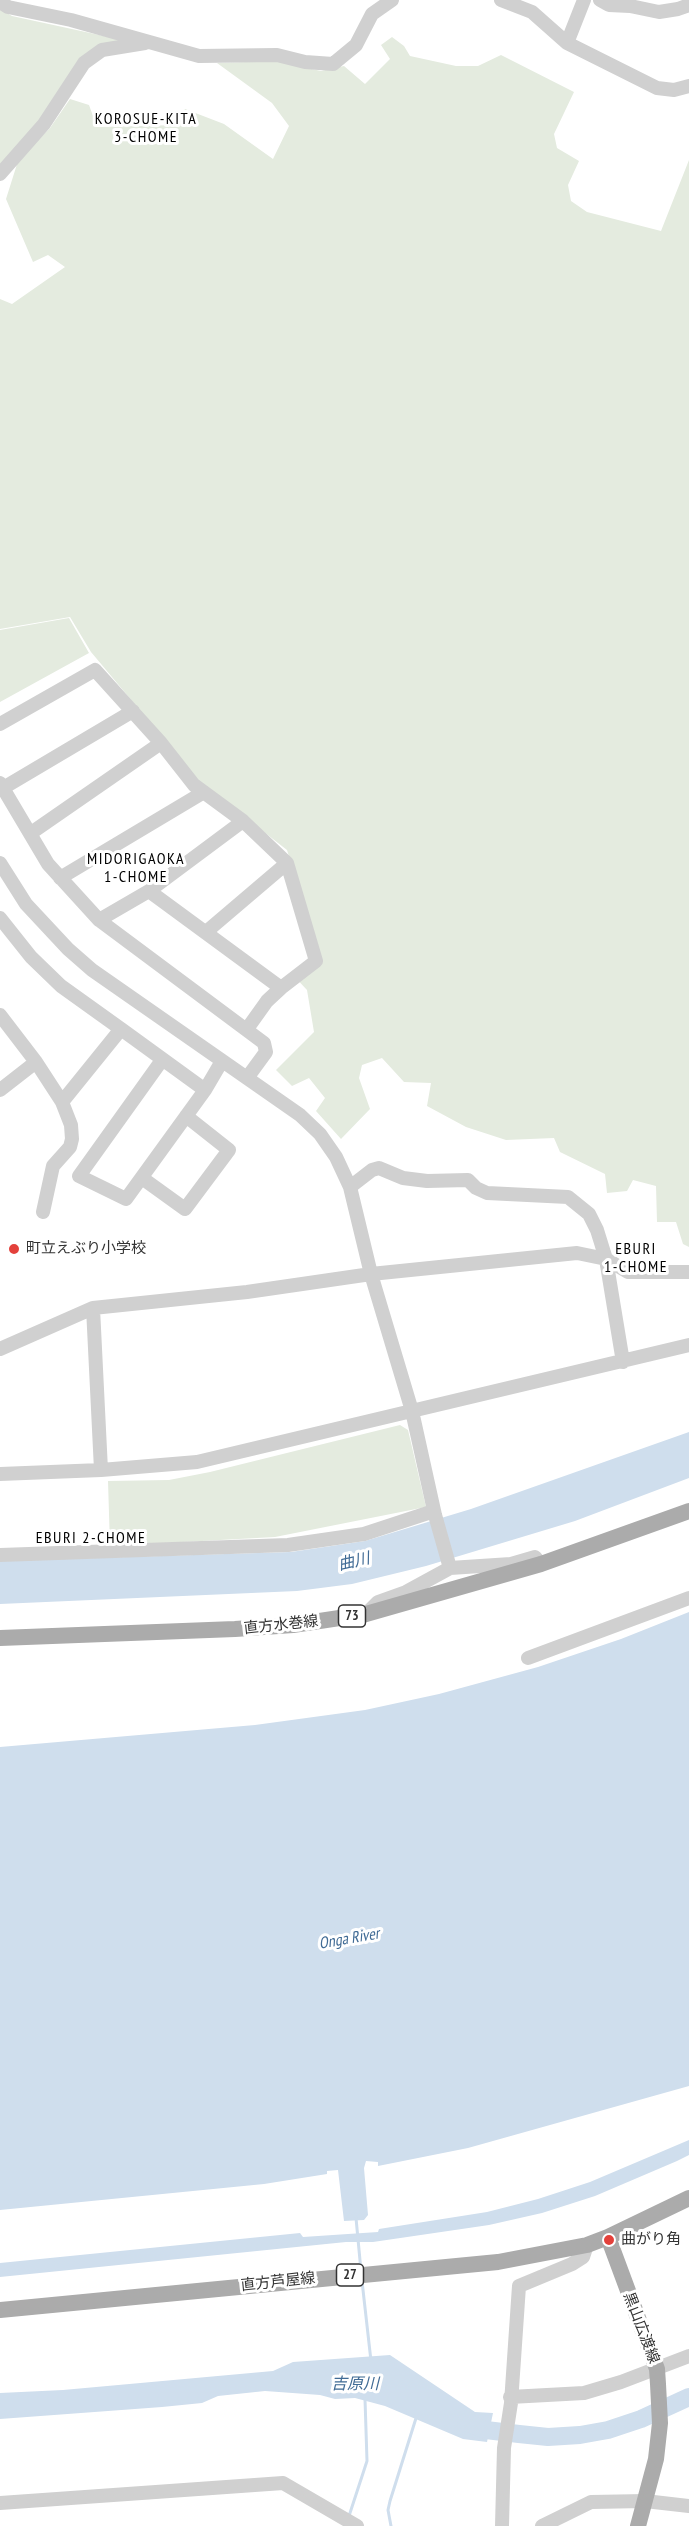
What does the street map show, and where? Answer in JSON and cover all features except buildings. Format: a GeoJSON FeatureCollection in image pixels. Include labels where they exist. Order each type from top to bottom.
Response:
{"type":"FeatureCollection","features":[{"type":"Feature","properties":{"kind":"main road","name":"直方水巻線"},"geometry":{"type":"LineString","coordinates":[[0,1638],[270,1627],[366,1614],[542,1564],[689,1511]]}},
{"type":"Feature","properties":{"kind":"main road","name":"直方芦屋線"},"geometry":{"type":"LineString","coordinates":[[0,2310],[498,2262],[587,2245],[689,2198]]}},
{"type":"Feature","properties":{"kind":"main road","name":"黒山広渡線"},"geometry":{"type":"LineString","coordinates":[[608,2237],[658,2376],[660,2423],[656,2459],[638,2526]]}},
{"type":"Feature","properties":{"kind":"street"},"geometry":{"type":"LineString","coordinates":[[0,2],[8,7],[71,20],[199,56],[277,55],[305,62],[333,64],[357,45],[372,14],[392,0]]}},
{"type":"Feature","properties":{"kind":"street"},"geometry":{"type":"LineString","coordinates":[[501,0],[532,12],[567,43],[657,88],[674,90],[689,86]]}},
{"type":"Feature","properties":{"kind":"street"},"geometry":{"type":"LineString","coordinates":[[567,43],[584,0]]}},
{"type":"Feature","properties":{"kind":"street"},"geometry":{"type":"LineString","coordinates":[[600,0],[609,5],[630,6],[659,12],[689,5]]}},
{"type":"Feature","properties":{"kind":"street"},"geometry":{"type":"LineString","coordinates":[[0,174],[44,124],[84,63],[102,50],[151,42]]}},
{"type":"Feature","properties":{"kind":"street"},"geometry":{"type":"LineString","coordinates":[[0,724],[95,670],[161,743],[194,785],[243,821],[287,863],[316,961],[267,1001],[247,1029]]}},
{"type":"Feature","properties":{"kind":"street"},"geometry":{"type":"LineString","coordinates":[[133,711],[1,786],[48,864],[99,920],[120,938],[264,1043],[266,1052],[246,1078]]}},
{"type":"Feature","properties":{"kind":"street"},"geometry":{"type":"LineString","coordinates":[[31,833],[161,743]]}},
{"type":"Feature","properties":{"kind":"street"},"geometry":{"type":"LineString","coordinates":[[60,878],[204,792]]}},
{"type":"Feature","properties":{"kind":"street"},"geometry":{"type":"LineString","coordinates":[[99,920],[149,891],[243,821]]}},
{"type":"Feature","properties":{"kind":"street"},"geometry":{"type":"LineString","coordinates":[[0,863],[26,904],[68,949],[92,970],[300,1115],[320,1134],[336,1157],[350,1187],[371,1274],[412,1411],[450,1568]]}},
{"type":"Feature","properties":{"kind":"street"},"geometry":{"type":"LineString","coordinates":[[206,932],[287,863]]}},
{"type":"Feature","properties":{"kind":"street"},"geometry":{"type":"LineString","coordinates":[[149,891],[281,988]]}},
{"type":"Feature","properties":{"kind":"street"},"geometry":{"type":"LineString","coordinates":[[3,926],[61,986],[205,1090]]}},
{"type":"Feature","properties":{"kind":"street"},"geometry":{"type":"LineString","coordinates":[[0,1015],[36,1062],[62,1102],[70,1125],[72,1139],[70,1147],[53,1166],[43,1212]]}},
{"type":"Feature","properties":{"kind":"street"},"geometry":{"type":"LineString","coordinates":[[62,1102],[121,1029]]}},
{"type":"Feature","properties":{"kind":"street"},"geometry":{"type":"LineString","coordinates":[[162,1060],[79,1176],[126,1199],[205,1090],[222,1061]]}},
{"type":"Feature","properties":{"kind":"street"},"geometry":{"type":"LineString","coordinates":[[0,1090],[36,1062]]}},
{"type":"Feature","properties":{"kind":"street"},"geometry":{"type":"LineString","coordinates":[[141,1178],[185,1209],[229,1150],[186,1116]]}},
{"type":"Feature","properties":{"kind":"street"},"geometry":{"type":"LineString","coordinates":[[350,1187],[379,1168],[403,1178],[427,1181],[468,1180],[476,1188],[487,1193],[568,1197],[590,1215],[606,1259],[623,1362]]}},
{"type":"Feature","properties":{"kind":"street"},"geometry":{"type":"LineString","coordinates":[[0,1349],[93,1308],[247,1292],[371,1274],[577,1253],[606,1259],[628,1272],[689,1272]]}},
{"type":"Feature","properties":{"kind":"street"},"geometry":{"type":"LineString","coordinates":[[93,1308],[101,1470]]}},
{"type":"Feature","properties":{"kind":"street"},"geometry":{"type":"LineString","coordinates":[[0,1474],[101,1470],[197,1462],[689,1345]]}},
{"type":"Feature","properties":{"kind":"street"},"geometry":{"type":"LineString","coordinates":[[0,1555],[288,1545],[364,1534],[435,1513]]}},
{"type":"Feature","properties":{"kind":"street"},"geometry":{"type":"LineString","coordinates":[[366,1614],[378,1602],[406,1592],[450,1568],[511,1564],[535,1557],[542,1564]]}},
{"type":"Feature","properties":{"kind":"street"},"geometry":{"type":"LineString","coordinates":[[528,1659],[689,1598]]}},
{"type":"Feature","properties":{"kind":"street"},"geometry":{"type":"LineString","coordinates":[[502,2526],[504,2448],[519,2286],[572,2264],[583,2257],[587,2245]]}},
{"type":"Feature","properties":{"kind":"street"},"geometry":{"type":"LineString","coordinates":[[510,2400],[584,2393],[658,2376],[689,2356]]}},
{"type":"Feature","properties":{"kind":"street"},"geometry":{"type":"LineString","coordinates":[[0,2503],[283,2483],[357,2526]]}},
{"type":"Feature","properties":{"kind":"street"},"geometry":{"type":"LineString","coordinates":[[542,2526],[591,2502],[645,2501],[689,2506]]}},
{"type":"Feature","properties":{"kind":"shaded area"},"geometry":{"type":"Polygon","coordinates":[[[0,9],[12,16],[127,41],[99,46],[39,122],[0,166],[0,9]]]}},
{"type":"Feature","properties":{"kind":"shaded area"},"geometry":{"type":"Polygon","coordinates":[[[392,37],[404,46],[410,56],[456,66],[478,66],[501,55],[574,92],[554,134],[557,148],[579,161],[568,185],[571,201],[587,212],[661,231],[689,160],[689,1247],[683,1244],[676,1222],[657,1222],[656,1186],[633,1180],[627,1191],[607,1193],[605,1174],[560,1152],[554,1138],[506,1140],[466,1127],[427,1106],[431,1083],[404,1082],[382,1058],[362,1065],[359,1078],[370,1109],[341,1139],[316,1111],[325,1098],[309,1078],[292,1086],[276,1070],[314,1032],[307,990],[292,974],[318,949],[287,850],[200,782],[91,652],[70,617],[0,629],[0,299],[12,304],[65,267],[48,255],[33,262],[6,199],[18,161],[50,128],[70,99],[89,105],[97,127],[178,125],[185,109],[224,124],[273,159],[289,126],[272,103],[217,63],[275,61],[321,71],[344,66],[365,84],[390,59],[381,45],[392,37]]]}},
{"type":"Feature","properties":{"kind":"shaded area"},"geometry":{"type":"Polygon","coordinates":[[[69,618],[89,653],[0,702],[0,630],[69,618]]]}},
{"type":"Feature","properties":{"kind":"shaded area"},"geometry":{"type":"Polygon","coordinates":[[[400,1425],[408,1430],[426,1507],[275,1537],[110,1546],[108,1481],[169,1480],[400,1425]]]}},
{"type":"Feature","properties":{"kind":"water","name":"曲川"},"geometry":{"type":"Polygon","coordinates":[[[689,1432],[689,1478],[575,1521],[426,1566],[352,1584],[297,1591],[0,1604],[0,1561],[291,1552],[365,1541],[471,1509],[689,1432]]]}},
{"type":"Feature","properties":{"kind":"water","name":"Onga River"},"geometry":{"type":"Polygon","coordinates":[[[689,1612],[689,2086],[468,2148],[378,2166],[378,2162],[366,2161],[364,2168],[368,2215],[364,2220],[344,2221],[338,2170],[327,2171],[327,2174],[264,2184],[0,2210],[0,1747],[255,1725],[365,1710],[439,1694],[538,1667],[621,1639],[689,1612]]]}},
{"type":"Feature","properties":{"kind":"water"},"geometry":{"type":"Polygon","coordinates":[[[689,2140],[689,2155],[595,2196],[542,2213],[489,2225],[373,2242],[346,2242],[0,2277],[0,2263],[300,2233],[303,2237],[378,2232],[379,2229],[487,2212],[590,2182],[689,2140]]]}},
{"type":"Feature","properties":{"kind":"water"},"geometry":{"type":"Polygon","coordinates":[[[390,2355],[475,2412],[493,2413],[487,2442],[463,2439],[385,2406],[355,2398],[335,2399],[320,2395],[265,2391],[218,2396],[202,2403],[0,2419],[0,2393],[63,2390],[273,2371],[293,2362],[390,2355]]]}},
{"type":"Feature","properties":{"kind":"waterway"},"geometry":{"type":"LineString","coordinates":[[356,2218],[361,2271]]}},
{"type":"Feature","properties":{"kind":"waterway"},"geometry":{"type":"LineString","coordinates":[[362,2281],[371,2361]]}},
{"type":"Feature","properties":{"kind":"waterway","name":"吉原川"},"geometry":{"type":"LineString","coordinates":[[466,2422],[486,2430],[519,2434],[548,2437],[580,2435],[608,2430],[641,2419],[689,2397]]}},
{"type":"Feature","properties":{"kind":"waterway"},"geometry":{"type":"LineString","coordinates":[[349,2516],[367,2461],[365,2399]]}},
{"type":"Feature","properties":{"kind":"waterway"},"geometry":{"type":"LineString","coordinates":[[391,2526],[388,2510],[390,2501],[417,2415]]}},
{"type":"Feature","properties":{"kind":"place","name":"町立えぶり小学校"},"geometry":{"type":"Point","coordinates":[14,1249]}},
{"type":"Feature","properties":{"kind":"place","name":"曲がり角"},"geometry":{"type":"Point","coordinates":[609,2240]}},
{"type":"Feature","properties":{"kind":"district","name":"KOROSUE-KITA 3-CHOME"},"geometry":{"type":"Point","coordinates":[146,128]}},
{"type":"Feature","properties":{"kind":"district","name":"MIDORIGAOKA 1-CHOME"},"geometry":{"type":"Point","coordinates":[136,868]}},
{"type":"Feature","properties":{"kind":"district","name":"EBURI 1-CHOME"},"geometry":{"type":"Point","coordinates":[636,1258]}},
{"type":"Feature","properties":{"kind":"district","name":"EBURI 2-CHOME"},"geometry":{"type":"Point","coordinates":[91,1538]}}]}
